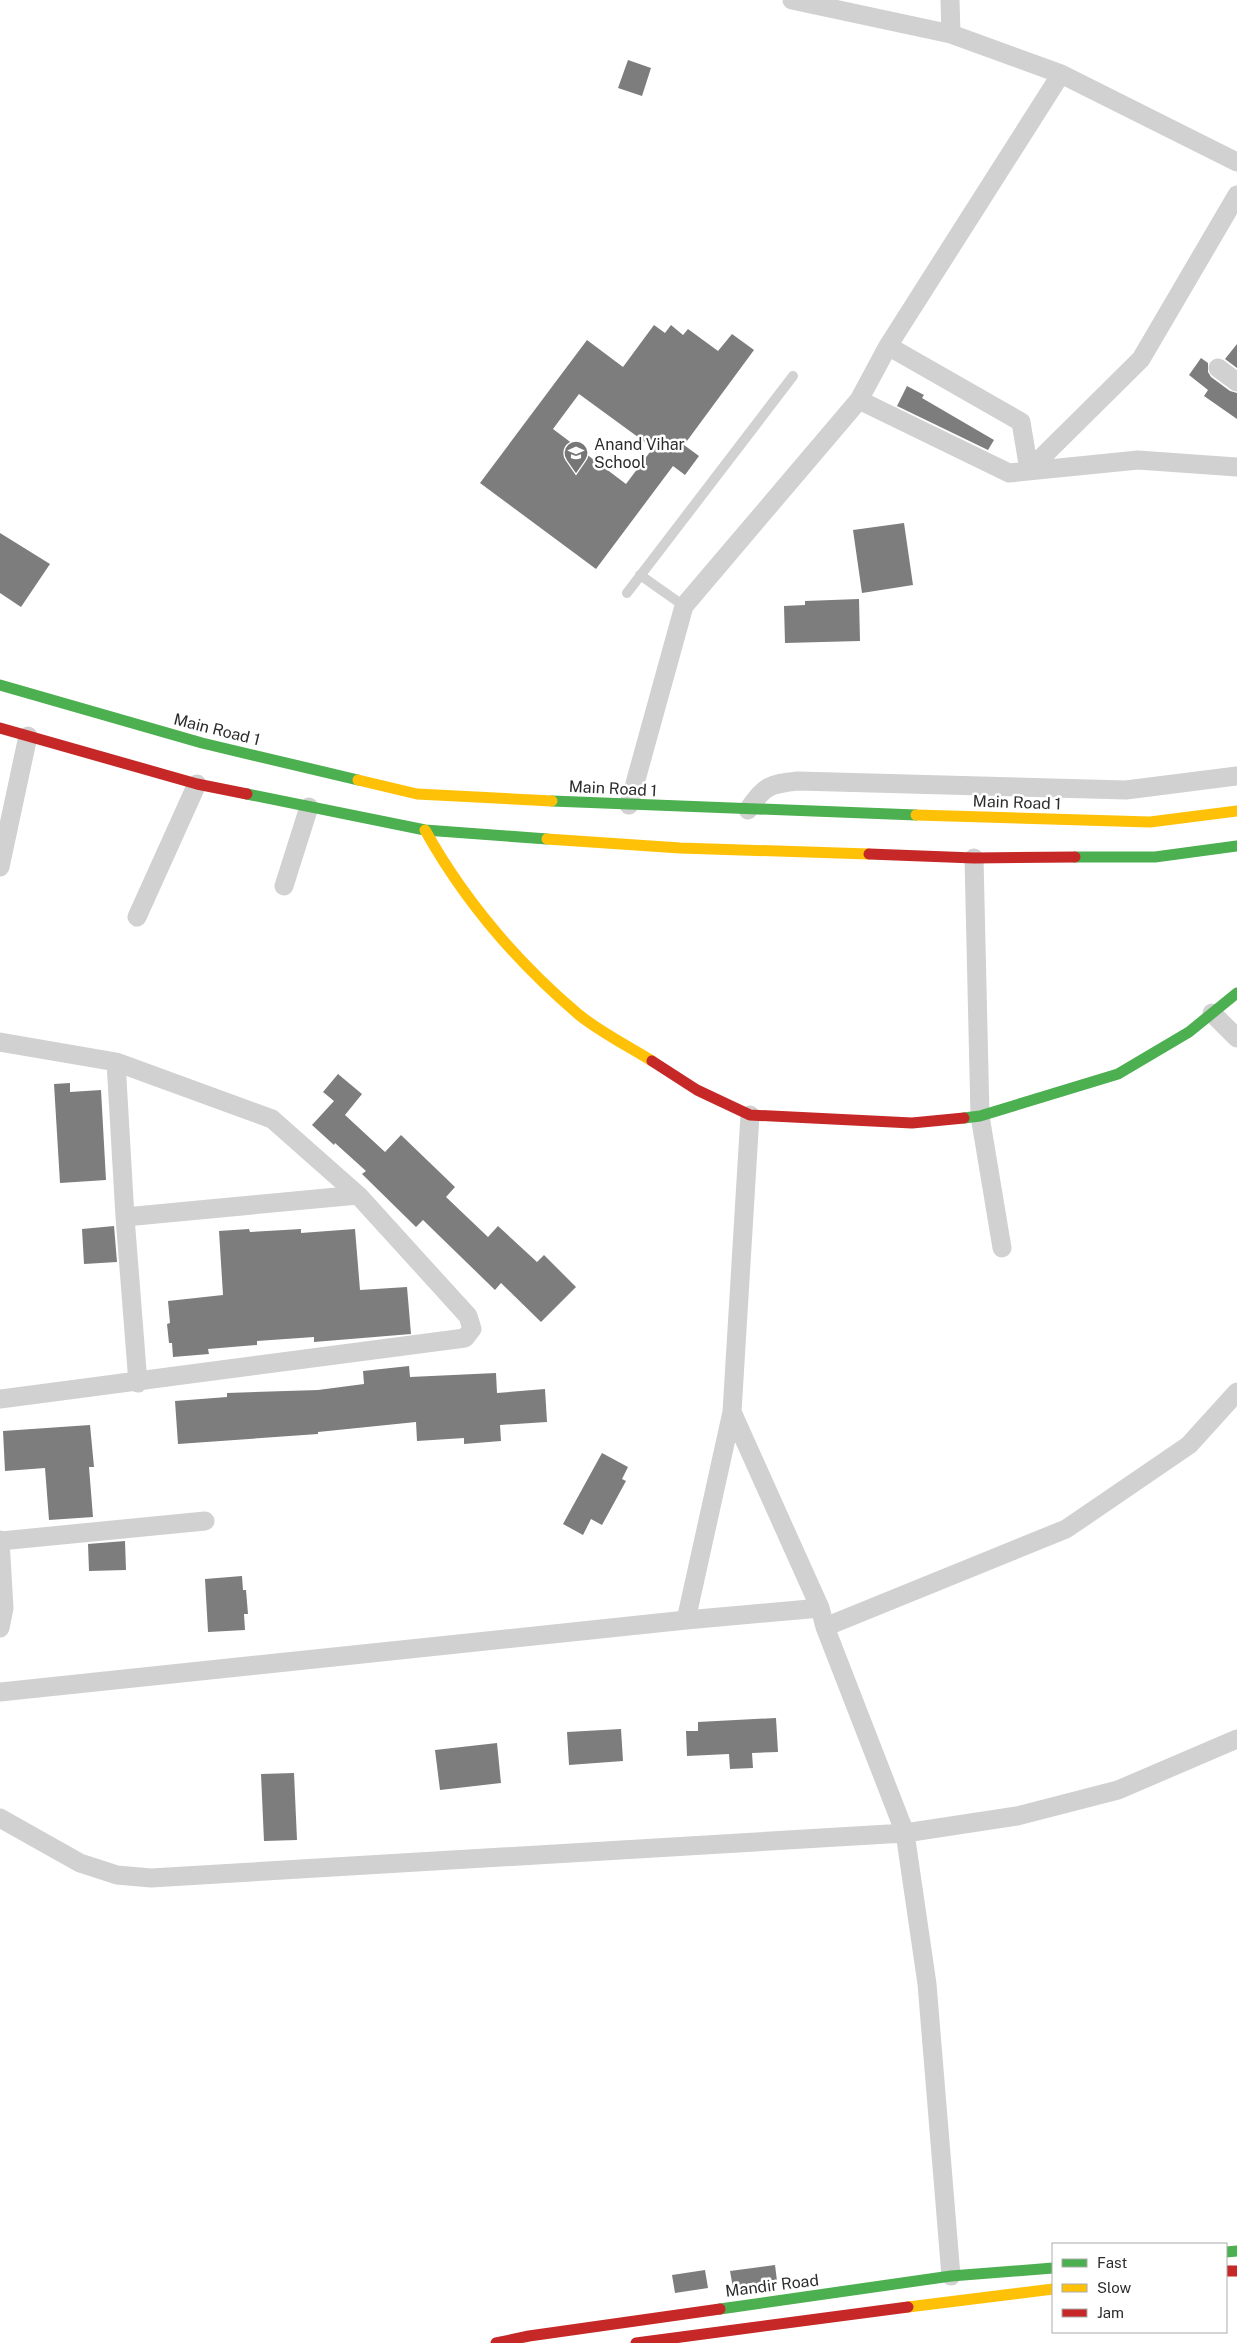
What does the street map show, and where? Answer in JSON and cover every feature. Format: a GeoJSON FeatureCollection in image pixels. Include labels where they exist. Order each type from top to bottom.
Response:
{"type":"FeatureCollection","features":[{"type":"Feature","properties":{"kind":"main road","name":"Main Road 1"},"geometry":{"type":"LineString","coordinates":[[0,685],[202,743],[417,794],[748,810],[1150,822],[1237,811]]}},
{"type":"Feature","properties":{"kind":"main road"},"geometry":{"type":"LineString","coordinates":[[0,728],[197,784],[425,830],[680,848],[974,858],[1155,857],[1237,846]]}},
{"type":"Feature","properties":{"kind":"main road"},"geometry":{"type":"LineString","coordinates":[[425,830],[448,870],[520,961],[580,1014],[696,1090],[750,1115],[912,1122],[980,1116],[1118,1074],[1189,1032],[1237,993]]}},
{"type":"Feature","properties":{"kind":"main road","name":"Mandir Road"},"geometry":{"type":"LineString","coordinates":[[496,2343],[549,2333],[952,2276],[1052,2268]]}},
{"type":"Feature","properties":{"kind":"main road"},"geometry":{"type":"LineString","coordinates":[[636,2343],[776,2322],[1052,2290]]}},
{"type":"Feature","properties":{"kind":"street"},"geometry":{"type":"LineString","coordinates":[[792,0],[951,34],[1061,74],[1237,162]]}},
{"type":"Feature","properties":{"kind":"street"},"geometry":{"type":"LineString","coordinates":[[950,0],[951,34]]}},
{"type":"Feature","properties":{"kind":"street"},"geometry":{"type":"LineString","coordinates":[[629,805],[684,606],[859,400],[888,346],[1061,74]]}},
{"type":"Feature","properties":{"kind":"street"},"geometry":{"type":"LineString","coordinates":[[1030,470],[1141,359],[1237,195]]}},
{"type":"Feature","properties":{"kind":"street"},"geometry":{"type":"LineString","coordinates":[[888,346],[1021,422],[1030,470]]}},
{"type":"Feature","properties":{"kind":"street"},"geometry":{"type":"LineString","coordinates":[[1218,368],[1237,382]]}},
{"type":"Feature","properties":{"kind":"street"},"geometry":{"type":"LineString","coordinates":[[859,400],[1010,473],[1138,460],[1237,467]]}},
{"type":"Feature","properties":{"kind":"street"},"geometry":{"type":"LineString","coordinates":[[0,867],[28,736]]}},
{"type":"Feature","properties":{"kind":"street"},"geometry":{"type":"LineString","coordinates":[[748,810],[758,796],[773,783],[798,781],[1126,790],[1237,776]]}},
{"type":"Feature","properties":{"kind":"street"},"geometry":{"type":"LineString","coordinates":[[137,916],[197,784]]}},
{"type":"Feature","properties":{"kind":"street"},"geometry":{"type":"LineString","coordinates":[[284,886],[310,807]]}},
{"type":"Feature","properties":{"kind":"street"},"geometry":{"type":"LineString","coordinates":[[974,858],[980,1116],[1002,1248]]}},
{"type":"Feature","properties":{"kind":"street"},"geometry":{"type":"LineString","coordinates":[[1212,1013],[1237,1038]]}},
{"type":"Feature","properties":{"kind":"street"},"geometry":{"type":"LineString","coordinates":[[0,1042],[116,1062],[272,1119],[358,1195],[468,1316],[472,1329],[465,1338],[138,1383],[0,1399]]}},
{"type":"Feature","properties":{"kind":"street"},"geometry":{"type":"LineString","coordinates":[[116,1062],[125,1217],[138,1383]]}},
{"type":"Feature","properties":{"kind":"street"},"geometry":{"type":"LineString","coordinates":[[686,1620],[732,1412],[750,1115]]}},
{"type":"Feature","properties":{"kind":"street"},"geometry":{"type":"LineString","coordinates":[[125,1217],[358,1195]]}},
{"type":"Feature","properties":{"kind":"street"},"geometry":{"type":"LineString","coordinates":[[824,1627],[1066,1528],[1189,1445],[1237,1392]]}},
{"type":"Feature","properties":{"kind":"street"},"geometry":{"type":"LineString","coordinates":[[732,1412],[820,1608],[824,1627],[905,1833],[927,1984],[952,2276]]}},
{"type":"Feature","properties":{"kind":"street"},"geometry":{"type":"LineString","coordinates":[[0,1628],[4,1608],[0,1540],[205,1521]]}},
{"type":"Feature","properties":{"kind":"street"},"geometry":{"type":"LineString","coordinates":[[0,1692],[686,1620],[820,1608]]}},
{"type":"Feature","properties":{"kind":"street"},"geometry":{"type":"LineString","coordinates":[[0,1818],[80,1863],[118,1875],[151,1878],[905,1833],[1017,1816],[1118,1790],[1237,1739]]}},
{"type":"Feature","properties":{"kind":"lane"},"geometry":{"type":"LineString","coordinates":[[627,593],[793,376]]}},
{"type":"Feature","properties":{"kind":"lane"},"geometry":{"type":"LineString","coordinates":[[640,575],[684,606]]}},
{"type":"Feature","properties":{"kind":"building"},"geometry":{"type":"Polygon","coordinates":[[[628,60],[651,68],[642,96],[618,88],[628,60]]]}},
{"type":"Feature","properties":{"kind":"building"},"geometry":{"type":"Polygon","coordinates":[[[654,325],[665,333],[671,325],[683,335],[688,329],[718,351],[732,334],[754,350],[684,445],[699,456],[685,475],[673,466],[596,569],[480,483],[587,340],[623,367],[654,325]],[[579,394],[553,429],[626,484],[653,448],[579,394]]]}},
{"type":"Feature","properties":{"kind":"building"},"geometry":{"type":"Polygon","coordinates":[[[1237,344],[1237,368],[1225,359],[1237,344]]]}},
{"type":"Feature","properties":{"kind":"building"},"geometry":{"type":"Polygon","coordinates":[[[1201,358],[1208,363],[1208,372],[1211,377],[1230,391],[1237,393],[1237,419],[1204,396],[1208,390],[1189,375],[1201,358]]]}},
{"type":"Feature","properties":{"kind":"building"},"geometry":{"type":"Polygon","coordinates":[[[907,386],[924,395],[922,398],[994,440],[988,450],[897,406],[907,386]]]}},
{"type":"Feature","properties":{"kind":"building"},"geometry":{"type":"Polygon","coordinates":[[[904,523],[913,585],[862,593],[853,530],[904,523]]]}},
{"type":"Feature","properties":{"kind":"building"},"geometry":{"type":"Polygon","coordinates":[[[0,533],[50,564],[21,607],[0,593],[0,533]]]}},
{"type":"Feature","properties":{"kind":"building"},"geometry":{"type":"Polygon","coordinates":[[[859,599],[860,641],[785,643],[784,606],[805,605],[805,601],[859,599]]]}},
{"type":"Feature","properties":{"kind":"building"},"geometry":{"type":"Polygon","coordinates":[[[338,1074],[362,1094],[345,1115],[385,1152],[401,1135],[455,1187],[446,1197],[488,1237],[498,1226],[537,1262],[544,1255],[576,1287],[541,1322],[501,1283],[495,1290],[423,1220],[416,1227],[362,1174],[366,1171],[312,1125],[334,1101],[323,1092],[338,1074]]]}},
{"type":"Feature","properties":{"kind":"building"},"geometry":{"type":"Polygon","coordinates":[[[70,1083],[70,1092],[101,1090],[106,1180],[60,1183],[54,1084],[70,1083]]]}},
{"type":"Feature","properties":{"kind":"building"},"geometry":{"type":"Polygon","coordinates":[[[114,1226],[117,1262],[84,1264],[82,1229],[114,1226]]]}},
{"type":"Feature","properties":{"kind":"building"},"geometry":{"type":"Polygon","coordinates":[[[249,1229],[250,1232],[301,1229],[301,1233],[355,1229],[360,1290],[407,1287],[411,1334],[314,1342],[314,1337],[257,1341],[257,1345],[208,1349],[209,1354],[173,1357],[172,1343],[169,1343],[167,1324],[170,1323],[168,1301],[223,1295],[219,1231],[249,1229]]]}},
{"type":"Feature","properties":{"kind":"building"},"geometry":{"type":"Polygon","coordinates":[[[409,1366],[410,1377],[496,1373],[497,1393],[545,1389],[547,1422],[500,1425],[501,1441],[464,1444],[464,1438],[417,1441],[416,1422],[318,1432],[318,1434],[178,1444],[175,1401],[227,1397],[227,1393],[318,1390],[364,1384],[363,1371],[409,1366]]]}},
{"type":"Feature","properties":{"kind":"building"},"geometry":{"type":"Polygon","coordinates":[[[90,1425],[94,1467],[89,1467],[93,1517],[49,1520],[45,1468],[5,1471],[3,1431],[90,1425]]]}},
{"type":"Feature","properties":{"kind":"building"},"geometry":{"type":"Polygon","coordinates":[[[602,1453],[628,1467],[622,1479],[626,1481],[602,1525],[591,1519],[583,1535],[563,1524],[602,1453]]]}},
{"type":"Feature","properties":{"kind":"building"},"geometry":{"type":"Polygon","coordinates":[[[125,1541],[126,1570],[89,1571],[88,1544],[125,1541]]]}},
{"type":"Feature","properties":{"kind":"building"},"geometry":{"type":"Polygon","coordinates":[[[242,1576],[243,1590],[246,1590],[248,1614],[244,1614],[245,1630],[208,1632],[205,1579],[242,1576]]]}},
{"type":"Feature","properties":{"kind":"building"},"geometry":{"type":"Polygon","coordinates":[[[776,1718],[778,1752],[752,1753],[753,1768],[730,1769],[729,1754],[687,1756],[686,1731],[698,1731],[698,1722],[776,1718]]]}},
{"type":"Feature","properties":{"kind":"building"},"geometry":{"type":"Polygon","coordinates":[[[621,1729],[623,1761],[569,1765],[567,1732],[621,1729]]]}},
{"type":"Feature","properties":{"kind":"building"},"geometry":{"type":"Polygon","coordinates":[[[497,1743],[501,1783],[440,1790],[435,1750],[497,1743]]]}},
{"type":"Feature","properties":{"kind":"building"},"geometry":{"type":"Polygon","coordinates":[[[294,1773],[297,1840],[264,1841],[261,1774],[294,1773]]]}},
{"type":"Feature","properties":{"kind":"building"},"geometry":{"type":"Polygon","coordinates":[[[775,2265],[777,2281],[733,2288],[730,2271],[775,2265]]]}},
{"type":"Feature","properties":{"kind":"building"},"geometry":{"type":"Polygon","coordinates":[[[705,2270],[708,2288],[675,2293],[672,2275],[705,2270]]]}},
{"type":"Feature","properties":{"kind":"traffic: fast"},"geometry":{"type":"LineString","coordinates":[[0,685],[202,743],[358,780]]}},
{"type":"Feature","properties":{"kind":"traffic: fast"},"geometry":{"type":"LineString","coordinates":[[247,794],[425,830],[547,839]]}},
{"type":"Feature","properties":{"kind":"traffic: fast"},"geometry":{"type":"LineString","coordinates":[[552,801],[916,815]]}},
{"type":"Feature","properties":{"kind":"traffic: fast"},"geometry":{"type":"LineString","coordinates":[[1075,857],[1155,857],[1237,846]]}},
{"type":"Feature","properties":{"kind":"traffic: fast"},"geometry":{"type":"LineString","coordinates":[[964,1118],[980,1116],[1118,1074],[1189,1032],[1237,993]]}},
{"type":"Feature","properties":{"kind":"traffic: fast"},"geometry":{"type":"LineString","coordinates":[[1227,2252],[1237,2251]]}},
{"type":"Feature","properties":{"kind":"traffic: fast"},"geometry":{"type":"LineString","coordinates":[[720,2309],[951,2276],[1052,2268]]}},
{"type":"Feature","properties":{"kind":"traffic: slow"},"geometry":{"type":"LineString","coordinates":[[358,780],[417,794],[552,801]]}},
{"type":"Feature","properties":{"kind":"traffic: slow"},"geometry":{"type":"LineString","coordinates":[[916,815],[1150,822],[1237,811]]}},
{"type":"Feature","properties":{"kind":"traffic: slow"},"geometry":{"type":"LineString","coordinates":[[425,830],[440,856],[474,905],[493,929],[534,973],[587,1021],[652,1061]]}},
{"type":"Feature","properties":{"kind":"traffic: slow"},"geometry":{"type":"LineString","coordinates":[[547,839],[680,848],[869,854]]}},
{"type":"Feature","properties":{"kind":"traffic: slow"},"geometry":{"type":"LineString","coordinates":[[908,2307],[1052,2289]]}},
{"type":"Feature","properties":{"kind":"traffic: jam"},"geometry":{"type":"LineString","coordinates":[[0,728],[197,784],[247,794]]}},
{"type":"Feature","properties":{"kind":"traffic: jam"},"geometry":{"type":"LineString","coordinates":[[869,854],[974,858],[1075,857]]}},
{"type":"Feature","properties":{"kind":"traffic: jam"},"geometry":{"type":"LineString","coordinates":[[652,1061],[697,1090],[750,1115],[912,1123],[964,1118]]}},
{"type":"Feature","properties":{"kind":"traffic: jam"},"geometry":{"type":"LineString","coordinates":[[1227,2271],[1237,2271]]}},
{"type":"Feature","properties":{"kind":"traffic: jam"},"geometry":{"type":"LineString","coordinates":[[636,2343],[908,2307]]}},
{"type":"Feature","properties":{"kind":"traffic: jam"},"geometry":{"type":"LineString","coordinates":[[496,2343],[529,2336],[720,2309]]}},
{"type":"Feature","properties":{"kind":"place","name":"Anand Vihar School"},"geometry":{"type":"Point","coordinates":[576,474]}}]}
